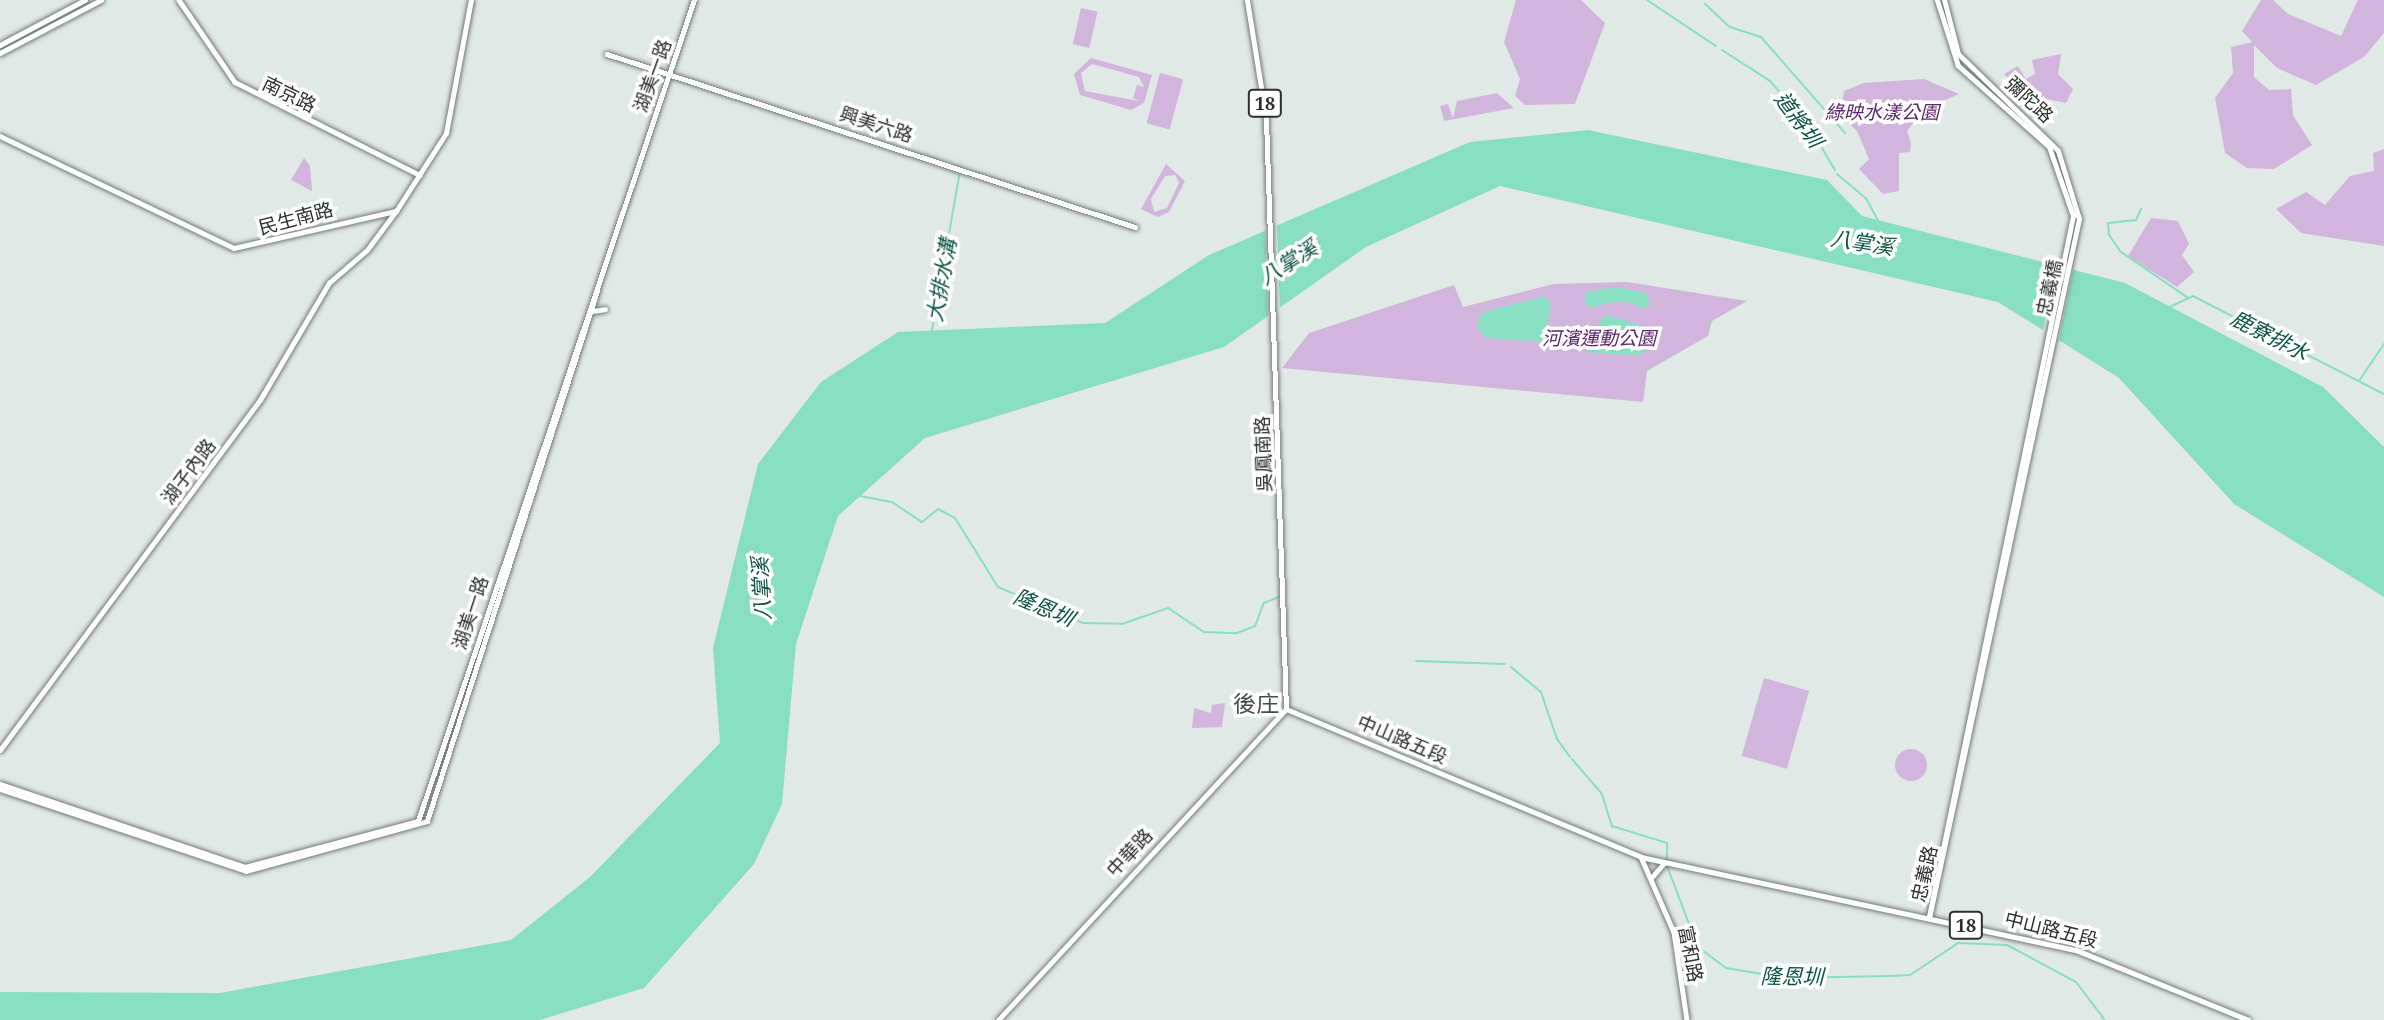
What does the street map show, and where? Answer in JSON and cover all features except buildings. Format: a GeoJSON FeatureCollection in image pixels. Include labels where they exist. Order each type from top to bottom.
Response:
{"type":"FeatureCollection","features":[{"type":"Feature","properties":{"kind":"main road"},"geometry":{"type":"LineString","coordinates":[[396,211],[421,176],[455,102],[471,0]]}},
{"type":"Feature","properties":{"kind":"main road","name":"吳鳳南路"},"geometry":{"type":"LineString","coordinates":[[1247,0],[1265,102],[1286,709]]}},
{"type":"Feature","properties":{"kind":"main road","name":"民生南路"},"geometry":{"type":"LineString","coordinates":[[0,136],[234,248],[396,211]]}},
{"type":"Feature","properties":{"kind":"main road","name":"中山路五段"},"geometry":{"type":"LineString","coordinates":[[1286,709],[1641,857],[1673,866],[1929,918],[2097,957],[2248,1020]]}},
{"type":"Feature","properties":{"kind":"main road","name":"中華路"},"geometry":{"type":"LineString","coordinates":[[998,1020],[1286,709]]}},
{"type":"Feature","properties":{"kind":"street"},"geometry":{"type":"LineString","coordinates":[[0,45],[85,0]]}},
{"type":"Feature","properties":{"kind":"street"},"geometry":{"type":"LineString","coordinates":[[0,54],[101,0]]}},
{"type":"Feature","properties":{"kind":"street","name":"南京路"},"geometry":{"type":"LineString","coordinates":[[178,0],[235,82],[421,176]]}},
{"type":"Feature","properties":{"kind":"street","name":"湖美一路"},"geometry":{"type":"LineString","coordinates":[[0,784],[245,867],[418,821],[694,0]]}},
{"type":"Feature","properties":{"kind":"street","name":"彌陀路"},"geometry":{"type":"LineString","coordinates":[[1937,0],[1958,66],[2049,147],[2069,194],[2073,230]]}},
{"type":"Feature","properties":{"kind":"street","name":"彌陀路"},"geometry":{"type":"LineString","coordinates":[[1944,0],[1958,54],[2058,151],[2074,194],[2073,230]]}},
{"type":"Feature","properties":{"kind":"street","name":"興美六路"},"geometry":{"type":"LineString","coordinates":[[607,54],[1135,227]]}},
{"type":"Feature","properties":{"kind":"street","name":"湖子內路"},"geometry":{"type":"LineString","coordinates":[[0,750],[260,400],[328,284],[367,250],[396,211]]}},
{"type":"Feature","properties":{"kind":"street","name":"忠義橋"},"geometry":{"type":"LineString","coordinates":[[2047,351],[2073,230]]}},
{"type":"Feature","properties":{"kind":"street"},"geometry":{"type":"LineString","coordinates":[[0,789],[246,871],[427,821],[593,311],[595,297]]}},
{"type":"Feature","properties":{"kind":"street"},"geometry":{"type":"LineString","coordinates":[[593,311],[605,309]]}},
{"type":"Feature","properties":{"kind":"street","name":"忠義路"},"geometry":{"type":"LineString","coordinates":[[1929,918],[2047,351]]}},
{"type":"Feature","properties":{"kind":"street","name":"富和路"},"geometry":{"type":"LineString","coordinates":[[1641,857],[1674,932],[1688,1020]]}},
{"type":"Feature","properties":{"kind":"street"},"geometry":{"type":"LineString","coordinates":[[1652,878],[1664,864]]}},
{"type":"Feature","properties":{"kind":"green space"},"geometry":{"type":"Polygon","coordinates":[[[1516,0],[1581,0],[1605,23],[1575,104],[1525,105],[1515,96],[1520,79],[1504,42],[1516,0]]]}},
{"type":"Feature","properties":{"kind":"green space"},"geometry":{"type":"Polygon","coordinates":[[[2261,0],[2273,0],[2288,14],[2341,36],[2358,0],[2384,0],[2384,33],[2364,57],[2316,85],[2277,68],[2254,45],[2254,77],[2269,90],[2291,89],[2293,115],[2312,145],[2274,169],[2247,168],[2225,153],[2215,98],[2233,73],[2231,47],[2252,42],[2242,31],[2261,0]]]}},
{"type":"Feature","properties":{"kind":"green space"},"geometry":{"type":"Polygon","coordinates":[[[1081,8],[1098,12],[1089,48],[1073,44],[1081,8]]]}},
{"type":"Feature","properties":{"kind":"green space"},"geometry":{"type":"Polygon","coordinates":[[[2061,54],[2058,74],[2073,89],[2066,103],[2027,95],[2004,74],[2018,66],[2026,79],[2035,74],[2032,60],[2061,54]]]}},
{"type":"Feature","properties":{"kind":"green space"},"geometry":{"type":"Polygon","coordinates":[[[1091,58],[1152,75],[1144,103],[1131,110],[1080,95],[1074,74],[1091,58]],[[1092,64],[1081,73],[1085,91],[1139,101],[1133,98],[1137,85],[1144,87],[1139,77],[1092,64]]]}},
{"type":"Feature","properties":{"kind":"green space"},"geometry":{"type":"Polygon","coordinates":[[[1160,73],[1183,79],[1170,129],[1147,123],[1160,73]]]}},
{"type":"Feature","properties":{"kind":"green space","name":"綠映水漾公園"},"geometry":{"type":"Polygon","coordinates":[[[1924,79],[1959,94],[1923,110],[1907,131],[1911,143],[1910,152],[1899,153],[1899,191],[1883,194],[1859,169],[1869,159],[1857,131],[1840,115],[1844,91],[1864,83],[1924,79]]]}},
{"type":"Feature","properties":{"kind":"green space"},"geometry":{"type":"Polygon","coordinates":[[[1497,93],[1514,108],[1444,121],[1440,106],[1448,104],[1453,118],[1457,101],[1497,93]]]}},
{"type":"Feature","properties":{"kind":"green space"},"geometry":{"type":"Polygon","coordinates":[[[2384,149],[2384,246],[2301,233],[2276,209],[2306,192],[2325,205],[2350,176],[2374,171],[2373,153],[2384,149]]]}},
{"type":"Feature","properties":{"kind":"green space"},"geometry":{"type":"Polygon","coordinates":[[[304,158],[310,166],[312,191],[291,180],[304,158]]]}},
{"type":"Feature","properties":{"kind":"green space"},"geometry":{"type":"Polygon","coordinates":[[[1166,164],[1185,181],[1169,212],[1158,217],[1141,209],[1166,164]],[[1175,175],[1165,176],[1151,199],[1154,212],[1167,208],[1179,183],[1175,175]]]}},
{"type":"Feature","properties":{"kind":"green space"},"geometry":{"type":"Polygon","coordinates":[[[2151,218],[2178,221],[2189,244],[2182,255],[2194,272],[2177,287],[2128,256],[2151,218]]]}},
{"type":"Feature","properties":{"kind":"green space","name":"河濱運動公園"},"geometry":{"type":"Polygon","coordinates":[[[1627,282],[1747,301],[1712,321],[1708,336],[1647,371],[1643,402],[1282,368],[1309,333],[1454,285],[1463,307],[1554,284],[1627,282]]]}},
{"type":"Feature","properties":{"kind":"green space"},"geometry":{"type":"Polygon","coordinates":[[[1764,678],[1809,691],[1787,769],[1742,756],[1764,678]]]}},
{"type":"Feature","properties":{"kind":"green space"},"geometry":{"type":"Polygon","coordinates":[[[1225,703],[1222,727],[1192,728],[1194,708],[1211,713],[1212,705],[1225,703]]]}},
{"type":"Feature","properties":{"kind":"green space"},"geometry":{"type":"Polygon","coordinates":[[[1911,749],[1922,754],[1927,765],[1922,776],[1911,781],[1900,776],[1895,765],[1900,754],[1911,749]]]}},
{"type":"Feature","properties":{"kind":"water","name":"八掌溪"},"geometry":{"type":"Polygon","coordinates":[[[1588,130],[1827,180],[1862,216],[2125,283],[2323,387],[2384,447],[2384,597],[2234,504],[2119,378],[1998,302],[1500,186],[1366,247],[1224,347],[925,438],[838,516],[796,644],[782,804],[754,864],[644,988],[540,1020],[0,1020],[0,992],[220,993],[511,940],[590,877],[720,743],[713,648],[758,464],[821,382],[898,332],[1105,323],[1209,255],[1470,142],[1588,130]]]}},
{"type":"Feature","properties":{"kind":"water"},"geometry":{"type":"Polygon","coordinates":[[[1616,287],[1646,293],[1650,304],[1646,309],[1623,301],[1590,307],[1585,303],[1586,292],[1616,287]]]}},
{"type":"Feature","properties":{"kind":"water"},"geometry":{"type":"Polygon","coordinates":[[[1544,297],[1551,302],[1545,342],[1487,338],[1477,328],[1480,315],[1493,309],[1544,297]]]}},
{"type":"Feature","properties":{"kind":"water"},"geometry":{"type":"Polygon","coordinates":[[[1605,315],[1647,327],[1658,342],[1640,355],[1590,353],[1585,345],[1605,315]]]}},
{"type":"Feature","properties":{"kind":"pier"},"geometry":{"type":"Polygon","coordinates":[[[1277,222],[1280,312],[1268,321],[1265,227],[1277,222]]]}},
{"type":"Feature","properties":{"kind":"pier"},"geometry":{"type":"Polygon","coordinates":[[[2058,262],[2074,266],[2058,344],[2042,334],[2058,262]]]}},
{"type":"Feature","properties":{"kind":"waterway","name":"道將圳"},"geometry":{"type":"LineString","coordinates":[[1647,0],[1716,46]]}},
{"type":"Feature","properties":{"kind":"waterway"},"geometry":{"type":"LineString","coordinates":[[1705,4],[1730,27],[1761,37],[1845,133]]}},
{"type":"Feature","properties":{"kind":"waterway","name":"道將圳"},"geometry":{"type":"LineString","coordinates":[[1722,50],[1770,81],[1807,123],[1835,170]]}},
{"type":"Feature","properties":{"kind":"waterway","name":"大排水溝"},"geometry":{"type":"LineString","coordinates":[[932,330],[960,172]]}},
{"type":"Feature","properties":{"kind":"waterway","name":"道將圳"},"geometry":{"type":"LineString","coordinates":[[1837,174],[1866,198],[1878,221]]}},
{"type":"Feature","properties":{"kind":"waterway"},"geometry":{"type":"LineString","coordinates":[[2141,209],[2136,220],[2108,223],[2109,235],[2121,252],[2187,297]]}},
{"type":"Feature","properties":{"kind":"waterway","name":"鹿寮排水"},"geometry":{"type":"LineString","coordinates":[[2170,307],[2193,296],[2384,394]]}},
{"type":"Feature","properties":{"kind":"waterway"},"geometry":{"type":"LineString","coordinates":[[2359,381],[2384,344]]}},
{"type":"Feature","properties":{"kind":"waterway","name":"隆恩圳"},"geometry":{"type":"LineString","coordinates":[[860,496],[892,502],[922,522],[938,509],[955,518],[998,587],[1083,623],[1122,624],[1168,608],[1204,632],[1237,633],[1255,626],[1264,603],[1279,597]]}},
{"type":"Feature","properties":{"kind":"waterway","name":"隆恩圳"},"geometry":{"type":"LineString","coordinates":[[1416,661],[1505,664]]}},
{"type":"Feature","properties":{"kind":"waterway","name":"隆恩圳"},"geometry":{"type":"LineString","coordinates":[[1511,667],[1541,692],[1557,739],[1570,757]]}},
{"type":"Feature","properties":{"kind":"waterway","name":"隆恩圳"},"geometry":{"type":"LineString","coordinates":[[1572,759],[1602,794],[1612,826],[1667,843],[1667,861]]}},
{"type":"Feature","properties":{"kind":"waterway","name":"隆恩圳"},"geometry":{"type":"LineString","coordinates":[[1667,866],[1698,947],[1726,968],[1785,978],[1910,975],[1958,943],[2007,945],[2076,982],[2105,1020]]}},
{"type":"Feature","properties":{"kind":"district","name":"後庄"},"geometry":{"type":"Point","coordinates":[1256,703]}}]}
